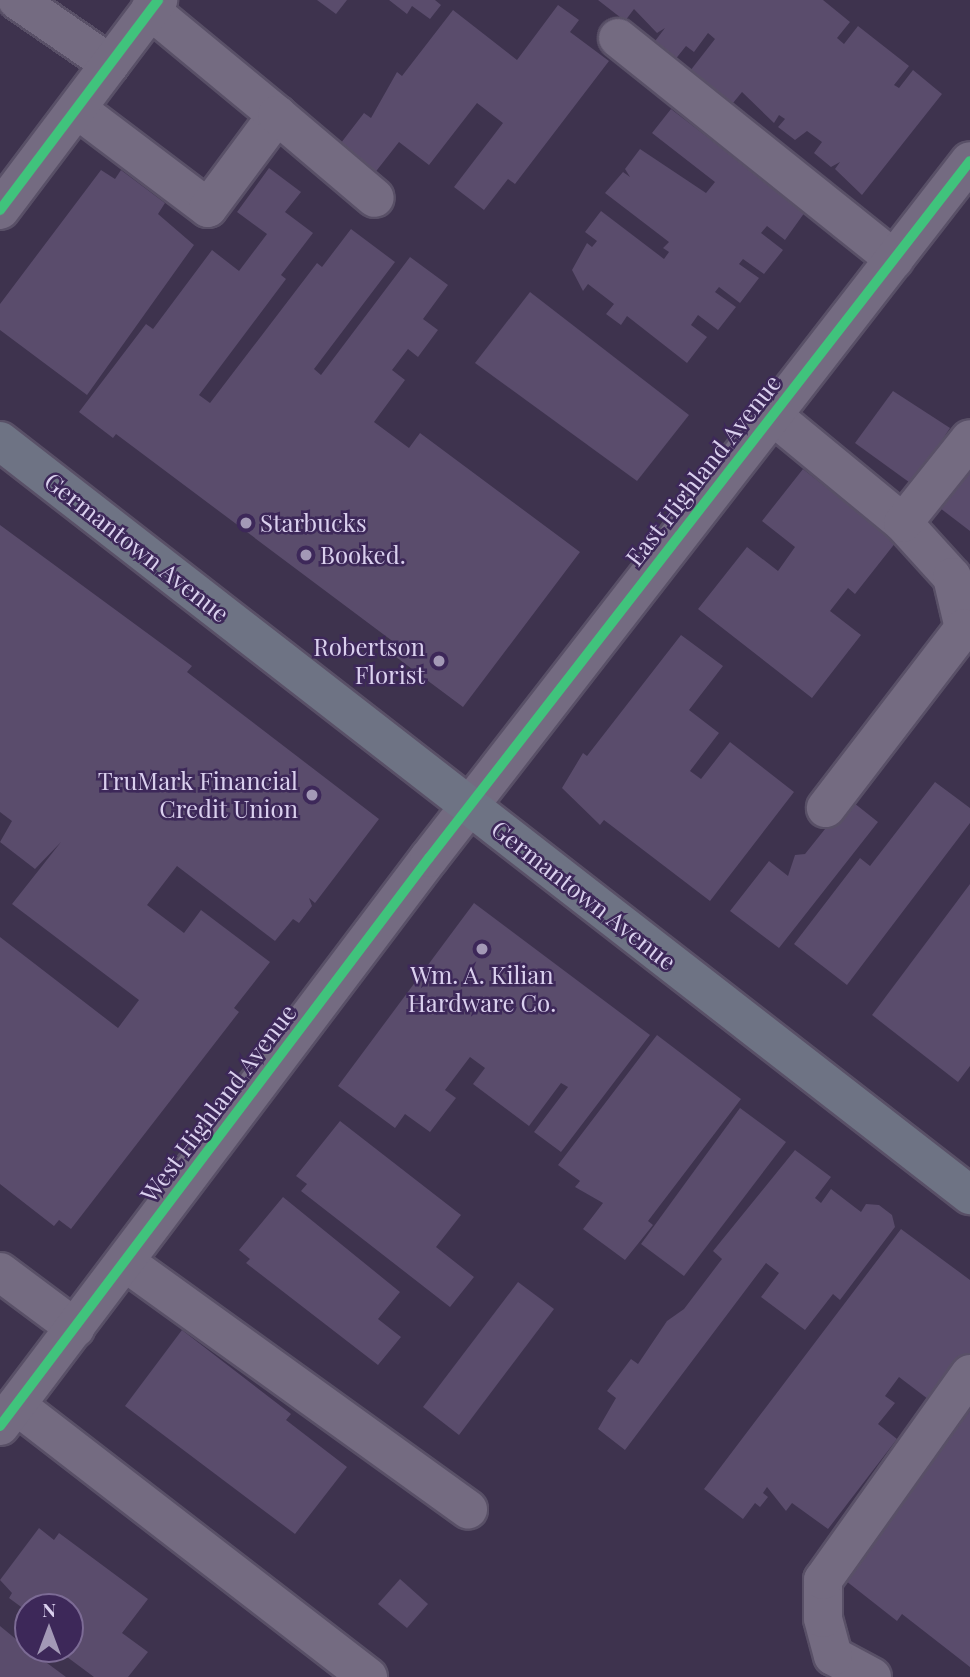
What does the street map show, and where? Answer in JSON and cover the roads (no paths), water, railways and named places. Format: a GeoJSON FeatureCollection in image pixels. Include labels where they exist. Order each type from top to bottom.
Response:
{"type":"FeatureCollection","features":[{"type":"Feature","properties":{"kind":"main road","name":"Germantown Avenue"},"geometry":{"type":"LineString","coordinates":[[0,441],[970,1195]]}},
{"type":"Feature","properties":{"kind":"street"},"geometry":{"type":"LineString","coordinates":[[18,0],[110,64]]}},
{"type":"Feature","properties":{"kind":"street"},"geometry":{"type":"LineString","coordinates":[[0,210],[154,5],[375,198]]}},
{"type":"Feature","properties":{"kind":"street"},"geometry":{"type":"LineString","coordinates":[[618,37],[894,260]]}},
{"type":"Feature","properties":{"kind":"street"},"geometry":{"type":"LineString","coordinates":[[76,109],[208,208],[277,115]]}},
{"type":"Feature","properties":{"kind":"street","name":"East Highland Avenue"},"geometry":{"type":"LineString","coordinates":[[470,806],[970,161]]}},
{"type":"Feature","properties":{"kind":"street"},"geometry":{"type":"LineString","coordinates":[[772,415],[903,523],[952,577],[967,631],[826,808]]}},
{"type":"Feature","properties":{"kind":"street"},"geometry":{"type":"LineString","coordinates":[[903,523],[970,439]]}},
{"type":"Feature","properties":{"kind":"street","name":"West Highland Avenue"},"geometry":{"type":"LineString","coordinates":[[8,1415],[470,806]]}},
{"type":"Feature","properties":{"kind":"street"},"geometry":{"type":"LineString","coordinates":[[125,1262],[468,1509]]}},
{"type":"Feature","properties":{"kind":"street"},"geometry":{"type":"LineString","coordinates":[[0,1272],[75,1328]]}},
{"type":"Feature","properties":{"kind":"street"},"geometry":{"type":"LineString","coordinates":[[872,1677],[834,1667],[823,1618],[823,1580],[970,1374]]}},
{"type":"Feature","properties":{"kind":"street"},"geometry":{"type":"LineString","coordinates":[[8,1415],[368,1677]]}},
{"type":"Feature","properties":{"kind":"place","name":"Starbucks"},"geometry":{"type":"Point","coordinates":[246,523]}},
{"type":"Feature","properties":{"kind":"place","name":"Booked."},"geometry":{"type":"Point","coordinates":[306,555]}},
{"type":"Feature","properties":{"kind":"place","name":"Robertson Florist"},"geometry":{"type":"Point","coordinates":[439,661]}},
{"type":"Feature","properties":{"kind":"place","name":"TruMark Financial Credit Union"},"geometry":{"type":"Point","coordinates":[312,795]}},
{"type":"Feature","properties":{"kind":"place","name":"Wm. A. Kilian Hardware Co."},"geometry":{"type":"Point","coordinates":[482,949]}}]}
